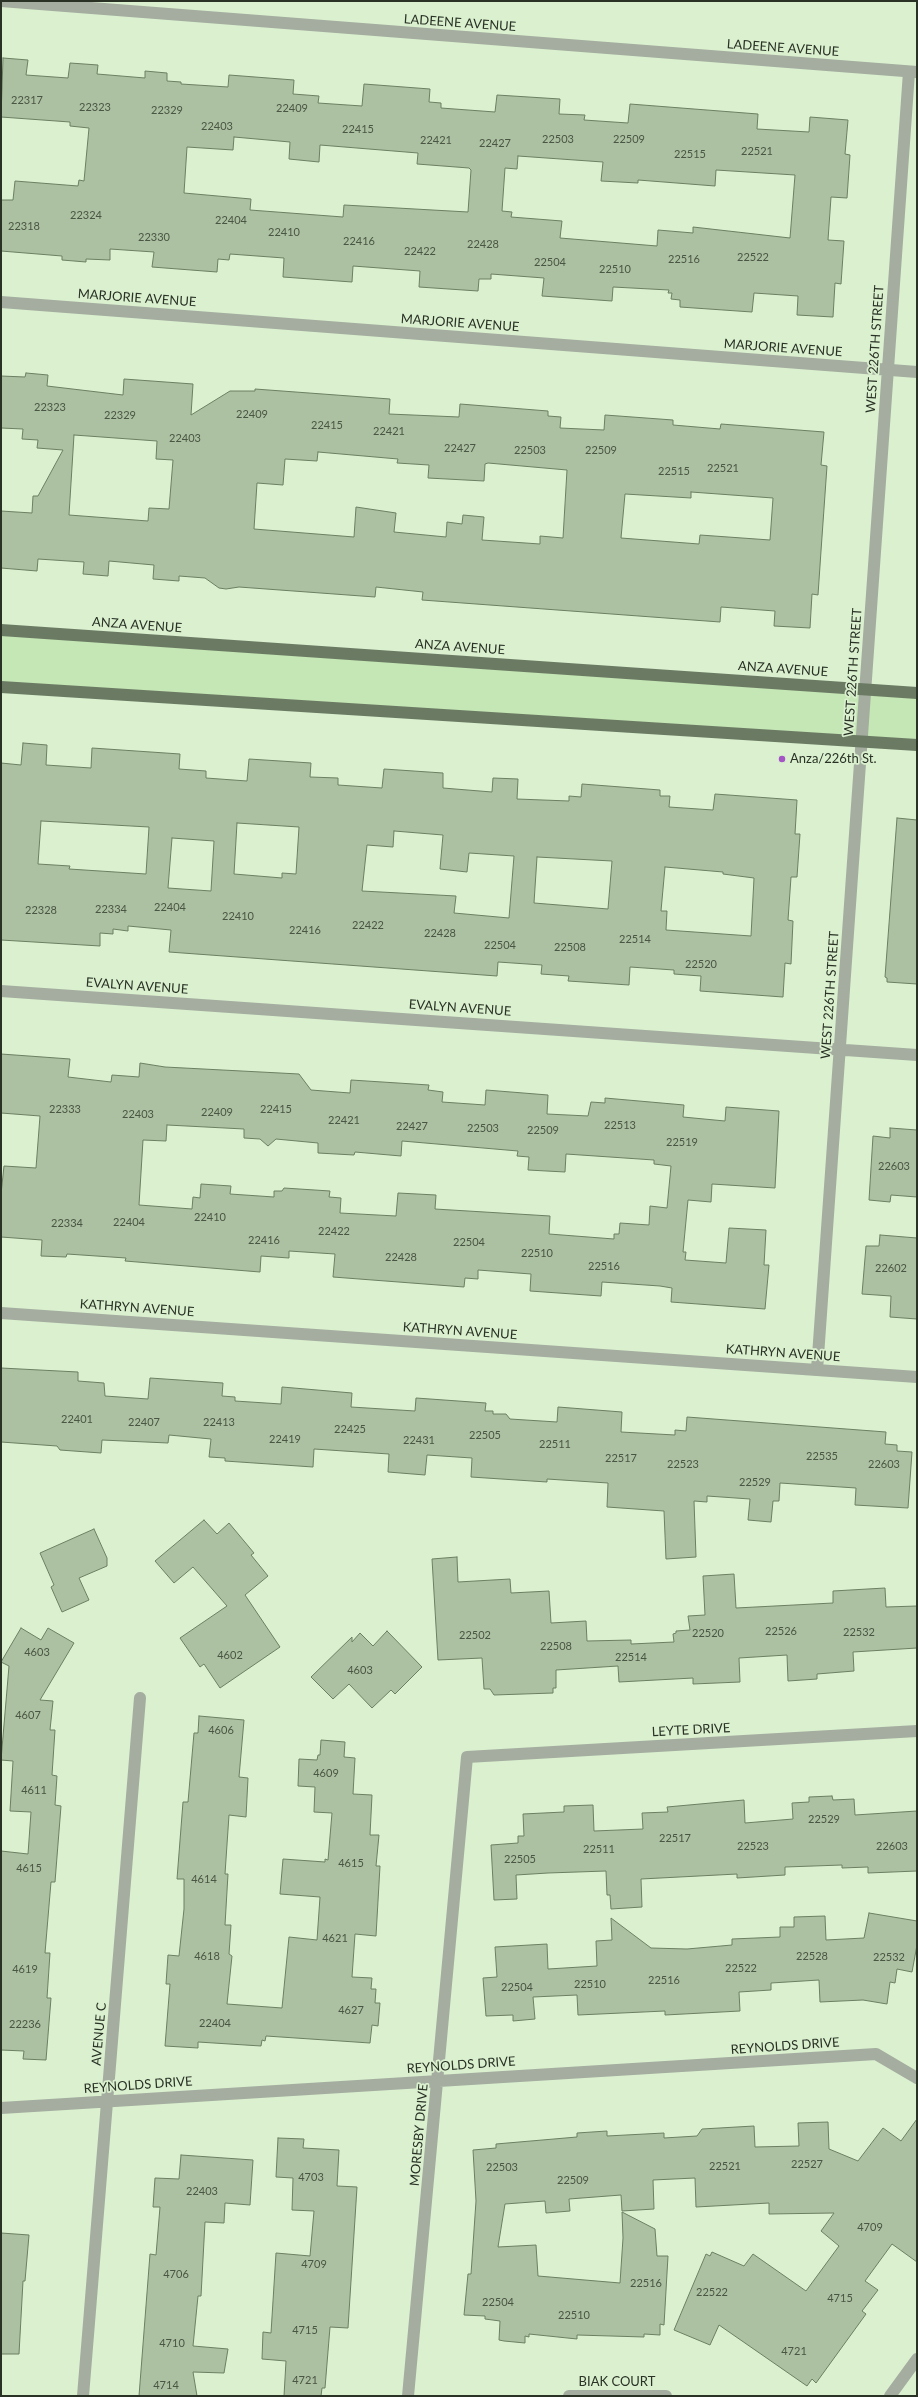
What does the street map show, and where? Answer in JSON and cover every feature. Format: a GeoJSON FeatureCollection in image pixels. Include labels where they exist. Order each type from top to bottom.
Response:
{"type":"FeatureCollection","features":[{"type":"Feature","properties":{"kind":"main road","name":"ANZA AVENUE"},"geometry":{"type":"LineString","coordinates":[[1,630],[866,688],[917,693]]}},
{"type":"Feature","properties":{"kind":"main road"},"geometry":{"type":"LineString","coordinates":[[1,687],[917,745]]}},
{"type":"Feature","properties":{"kind":"street","name":"LADEENE AVENUE"},"geometry":{"type":"LineString","coordinates":[[1,1],[913,72]]}},
{"type":"Feature","properties":{"kind":"street","name":"WEST 226TH STREET"},"geometry":{"type":"LineString","coordinates":[[818,1370],[888,370],[913,72]]}},
{"type":"Feature","properties":{"kind":"street","name":"MARJORIE AVENUE"},"geometry":{"type":"LineString","coordinates":[[1,302],[917,372]]}},
{"type":"Feature","properties":{"kind":"street","name":"EVALYN AVENUE"},"geometry":{"type":"LineString","coordinates":[[1,991],[917,1054]]}},
{"type":"Feature","properties":{"kind":"street","name":"KATHRYN AVENUE"},"geometry":{"type":"LineString","coordinates":[[1,1313],[917,1377]]}},
{"type":"Feature","properties":{"kind":"street","name":"AVENUE C"},"geometry":{"type":"LineString","coordinates":[[83,2396],[140,1698]]}},
{"type":"Feature","properties":{"kind":"street","name":"LEYTE DRIVE"},"geometry":{"type":"LineString","coordinates":[[467,1757],[917,1730]]}},
{"type":"Feature","properties":{"kind":"street","name":"MORESBY DRIVE"},"geometry":{"type":"LineString","coordinates":[[408,2396],[467,1757]]}},
{"type":"Feature","properties":{"kind":"street","name":"REYNOLDS DRIVE"},"geometry":{"type":"LineString","coordinates":[[1,2108],[876,2054],[917,2078]]}},
{"type":"Feature","properties":{"kind":"street"},"geometry":{"type":"LineString","coordinates":[[890,2396],[917,2359]]}},
{"type":"Feature","properties":{"kind":"street","name":"BIAK COURT"},"geometry":{"type":"LineString","coordinates":[[569,2396],[666,2396]]}},
{"type":"Feature","properties":{"kind":"green space"},"geometry":{"type":"Polygon","coordinates":[[[1,630],[917,692],[917,745],[1,687],[1,630]]]}},
{"type":"Feature","properties":{"kind":"building"},"geometry":{"type":"Polygon","coordinates":[[[3,58],[28,60],[26,75],[68,78],[70,63],[98,65],[97,74],[145,78],[145,71],[167,73],[167,81],[181,82],[181,84],[228,87],[229,75],[294,80],[293,94],[319,96],[318,103],[362,106],[364,84],[430,89],[429,102],[441,103],[441,108],[495,112],[497,95],[560,99],[559,114],[585,115],[584,120],[628,123],[630,104],[758,114],[757,129],[809,132],[810,117],[848,120],[845,154],[850,155],[847,198],[831,197],[828,240],[844,241],[841,284],[835,283],[833,317],[797,315],[798,296],[754,293],[752,312],[680,307],[680,300],[671,299],[672,293],[668,293],[669,290],[613,287],[612,301],[542,296],[544,278],[491,274],[491,279],[479,279],[478,291],[419,287],[420,271],[353,266],[352,282],[283,277],[284,258],[230,254],[229,260],[218,259],[217,272],[152,267],[154,252],[110,249],[110,260],[86,259],[86,262],[62,260],[62,256],[1,251],[1,200],[13,200],[15,181],[78,186],[79,180],[84,181],[89,128],[70,126],[70,122],[1,117],[3,58]],[[234,137],[233,150],[187,147],[184,193],[251,199],[250,210],[343,217],[344,205],[468,212],[471,170],[469,168],[417,164],[418,153],[320,145],[319,162],[289,159],[290,142],[234,137]],[[518,156],[517,169],[505,168],[502,211],[512,212],[511,217],[562,221],[560,238],[657,246],[658,230],[693,233],[693,227],[790,238],[795,175],[716,170],[715,186],[638,180],[638,183],[601,181],[603,162],[518,156]]]}},
{"type":"Feature","properties":{"kind":"building"},"geometry":{"type":"Polygon","coordinates":[[[26,373],[48,375],[47,386],[123,395],[124,379],[193,384],[191,415],[230,391],[255,391],[255,389],[390,399],[389,414],[459,417],[460,404],[548,411],[548,416],[561,417],[560,428],[604,430],[605,415],[673,420],[673,425],[720,429],[721,424],[824,432],[821,465],[827,466],[818,595],[812,594],[810,628],[774,626],[775,611],[721,607],[720,622],[422,600],[423,592],[376,587],[375,597],[239,587],[226,589],[219,588],[205,578],[179,576],[179,581],[153,579],[154,565],[109,561],[108,576],[83,574],[84,562],[38,559],[37,571],[1,568],[1,511],[32,513],[33,496],[38,496],[63,450],[37,448],[38,440],[22,439],[23,429],[1,428],[1,376],[25,377],[26,373]],[[74,435],[69,515],[148,521],[149,508],[169,509],[173,460],[156,459],[157,441],[74,435]],[[318,452],[317,461],[285,459],[283,485],[257,483],[254,529],[354,537],[356,507],[396,513],[394,532],[446,537],[447,522],[462,524],[463,515],[484,517],[482,540],[540,544],[540,536],[563,538],[567,470],[488,463],[485,464],[484,481],[428,478],[429,465],[397,463],[398,459],[318,452]],[[691,492],[691,498],[625,494],[621,538],[699,544],[700,535],[770,540],[773,498],[691,492]]]}},
{"type":"Feature","properties":{"kind":"building"},"geometry":{"type":"Polygon","coordinates":[[[23,743],[47,745],[46,765],[91,768],[92,748],[180,754],[179,769],[206,771],[206,778],[247,781],[249,759],[311,763],[310,777],[338,778],[338,785],[382,788],[384,769],[443,773],[443,788],[492,792],[493,778],[518,779],[517,799],[569,801],[569,796],[581,797],[582,784],[660,790],[660,796],[670,796],[669,807],[713,810],[715,794],[797,800],[795,834],[800,834],[797,877],[791,877],[788,920],[793,921],[791,964],[785,963],[783,997],[700,991],[701,976],[674,974],[674,970],[630,967],[629,985],[568,981],[569,976],[541,974],[542,965],[498,962],[497,976],[169,952],[171,930],[128,926],[128,931],[113,929],[113,934],[100,933],[100,946],[1,940],[1,763],[21,765],[23,743]],[[41,821],[38,864],[70,866],[69,869],[146,874],[149,827],[41,821]],[[237,823],[234,874],[282,878],[282,873],[296,874],[299,827],[237,823]],[[394,831],[393,847],[367,845],[362,891],[456,896],[454,913],[509,918],[514,856],[469,853],[467,872],[440,869],[443,835],[394,831]],[[172,838],[168,888],[211,891],[214,841],[172,838]],[[537,857],[534,903],[608,909],[612,861],[537,857]],[[665,867],[661,911],[667,911],[666,930],[751,936],[754,878],[723,874],[723,872],[665,867]]]}},
{"type":"Feature","properties":{"kind":"building"},"geometry":{"type":"Polygon","coordinates":[[[897,818],[917,820],[917,984],[887,982],[887,978],[885,977],[897,818]]]}},
{"type":"Feature","properties":{"kind":"building"},"geometry":{"type":"Polygon","coordinates":[[[1,1054],[70,1059],[68,1077],[111,1082],[112,1075],[139,1077],[140,1063],[165,1067],[299,1074],[311,1090],[350,1093],[351,1080],[429,1085],[428,1090],[443,1092],[442,1102],[485,1105],[486,1090],[548,1095],[547,1114],[588,1116],[591,1102],[605,1103],[605,1098],[684,1105],[683,1117],[725,1121],[726,1107],[779,1111],[775,1188],[712,1184],[711,1202],[688,1200],[683,1252],[686,1252],[685,1260],[726,1263],[729,1228],[766,1230],[764,1265],[769,1265],[765,1309],[671,1302],[672,1288],[660,1286],[602,1282],[601,1296],[530,1291],[531,1274],[478,1270],[478,1279],[465,1278],[464,1287],[333,1277],[335,1254],[289,1251],[289,1258],[261,1256],[260,1272],[125,1261],[126,1258],[67,1254],[66,1257],[41,1256],[42,1240],[1,1237],[1,1194],[4,1166],[36,1168],[40,1116],[1,1113],[1,1054]],[[167,1125],[166,1141],[143,1140],[139,1205],[192,1209],[193,1197],[200,1198],[201,1184],[231,1186],[230,1194],[274,1197],[274,1191],[282,1191],[284,1188],[330,1191],[329,1197],[341,1198],[340,1213],[396,1216],[398,1193],[436,1195],[435,1209],[550,1216],[549,1234],[614,1239],[614,1234],[619,1234],[620,1223],[649,1225],[650,1206],[667,1208],[671,1166],[654,1164],[654,1160],[566,1154],[565,1172],[528,1170],[529,1157],[517,1156],[518,1151],[402,1141],[401,1156],[355,1152],[354,1155],[318,1153],[318,1143],[276,1139],[268,1146],[260,1139],[244,1138],[244,1129],[167,1125]]]}},
{"type":"Feature","properties":{"kind":"building"},"geometry":{"type":"Polygon","coordinates":[[[890,1128],[917,1130],[917,1197],[891,1195],[890,1202],[869,1200],[873,1136],[890,1138],[890,1128]]]}},
{"type":"Feature","properties":{"kind":"building"},"geometry":{"type":"Polygon","coordinates":[[[880,1235],[917,1238],[917,1319],[890,1317],[891,1296],[862,1294],[866,1246],[879,1246],[880,1235]]]}},
{"type":"Feature","properties":{"kind":"building"},"geometry":{"type":"Polygon","coordinates":[[[1,1368],[78,1372],[78,1381],[104,1383],[105,1396],[148,1399],[150,1378],[223,1383],[222,1396],[235,1397],[235,1401],[281,1404],[282,1387],[352,1393],[351,1407],[415,1411],[416,1398],[486,1403],[485,1411],[493,1411],[493,1414],[506,1414],[510,1419],[557,1422],[558,1407],[622,1412],[621,1432],[675,1435],[675,1430],[686,1431],[687,1417],[886,1432],[885,1444],[897,1445],[897,1451],[912,1452],[908,1508],[855,1505],[856,1488],[780,1483],[779,1501],[773,1501],[771,1522],[748,1520],[750,1499],[707,1496],[707,1502],[694,1501],[696,1557],[666,1559],[664,1511],[607,1507],[608,1483],[547,1479],[547,1482],[471,1477],[472,1458],[427,1455],[425,1475],[388,1472],[389,1454],[314,1449],[313,1467],[225,1461],[225,1458],[209,1457],[211,1439],[169,1435],[168,1443],[102,1440],[101,1453],[60,1450],[57,1446],[1,1442],[1,1368]]]}},
{"type":"Feature","properties":{"kind":"building"},"geometry":{"type":"Polygon","coordinates":[[[204,1520],[217,1534],[229,1523],[254,1553],[251,1555],[268,1576],[245,1595],[280,1647],[220,1688],[204,1664],[200,1667],[180,1638],[227,1606],[193,1567],[174,1583],[155,1561],[204,1520]]]}},
{"type":"Feature","properties":{"kind":"building"},"geometry":{"type":"Polygon","coordinates":[[[94,1529],[107,1558],[107,1566],[79,1578],[89,1600],[62,1612],[51,1587],[54,1585],[40,1553],[94,1529]]]}},
{"type":"Feature","properties":{"kind":"building"},"geometry":{"type":"Polygon","coordinates":[[[457,1557],[458,1582],[510,1579],[511,1593],[549,1591],[551,1623],[586,1621],[587,1641],[631,1640],[631,1644],[674,1642],[673,1634],[676,1633],[676,1631],[690,1630],[688,1616],[705,1615],[703,1576],[734,1574],[736,1608],[833,1603],[833,1591],[885,1588],[886,1607],[917,1606],[917,1648],[853,1652],[854,1671],[817,1674],[817,1679],[788,1681],[787,1655],[739,1658],[740,1682],[693,1684],[693,1678],[619,1682],[618,1666],[556,1670],[556,1688],[553,1688],[553,1693],[494,1695],[490,1689],[484,1689],[482,1658],[438,1660],[432,1559],[457,1557]]]}},
{"type":"Feature","properties":{"kind":"building"},"geometry":{"type":"Polygon","coordinates":[[[21,1628],[41,1640],[48,1628],[74,1643],[40,1700],[53,1701],[50,1730],[55,1730],[52,1775],[57,1776],[55,1805],[61,1806],[55,1882],[51,1882],[45,1953],[50,1953],[47,1998],[51,1998],[46,2060],[23,2059],[24,2051],[1,2050],[1,1851],[28,1854],[31,1812],[10,1811],[13,1761],[1,1760],[9,1666],[1,1662],[21,1628]]]}},
{"type":"Feature","properties":{"kind":"building"},"geometry":{"type":"Polygon","coordinates":[[[387,1631],[422,1667],[395,1694],[391,1690],[372,1708],[349,1684],[333,1699],[311,1677],[352,1637],[352,1642],[360,1633],[373,1646],[387,1631]]]}},
{"type":"Feature","properties":{"kind":"building"},"geometry":{"type":"Polygon","coordinates":[[[199,1716],[244,1720],[239,1777],[248,1778],[246,1817],[229,1815],[225,1874],[228,1874],[225,1925],[231,1925],[229,1954],[232,1956],[227,2004],[282,2008],[289,1937],[317,1940],[320,1897],[280,1894],[283,1859],[325,1862],[325,1859],[328,1860],[332,1813],[314,1812],[315,1787],[298,1786],[299,1759],[317,1760],[318,1755],[320,1755],[321,1740],[345,1742],[344,1757],[355,1758],[353,1794],[372,1795],[370,1835],[379,1835],[376,1866],[380,1866],[376,1936],[355,1934],[352,1977],[372,1978],[371,1989],[376,1989],[375,2003],[380,2003],[378,2026],[372,2025],[370,2043],[266,2036],[265,2041],[262,2040],[261,2046],[198,2042],[198,2048],[165,2046],[170,1984],[166,1984],[168,1955],[179,1956],[184,1909],[184,1879],[177,1879],[183,1802],[188,1802],[194,1733],[198,1733],[199,1716]]]}},
{"type":"Feature","properties":{"kind":"building"},"geometry":{"type":"Polygon","coordinates":[[[832,1796],[833,1800],[854,1799],[855,1815],[917,1811],[917,1871],[868,1873],[868,1867],[842,1868],[842,1865],[785,1867],[785,1875],[737,1878],[737,1874],[641,1879],[642,1907],[611,1909],[610,1895],[607,1895],[606,1871],[516,1875],[517,1899],[494,1900],[491,1845],[518,1843],[518,1836],[524,1836],[523,1814],[564,1812],[564,1806],[593,1805],[594,1831],[643,1829],[642,1813],[668,1812],[667,1807],[744,1800],[745,1823],[793,1819],[792,1803],[809,1802],[809,1797],[832,1796]]]}},
{"type":"Feature","properties":{"kind":"building"},"geometry":{"type":"Polygon","coordinates":[[[869,1913],[917,1921],[917,1945],[912,1972],[897,1969],[895,1983],[890,1982],[887,2004],[863,2000],[820,2002],[819,1980],[771,1983],[771,1990],[739,1992],[740,2011],[665,2015],[665,2011],[578,2015],[577,1995],[533,1997],[535,2019],[513,2021],[513,2015],[486,2016],[483,1978],[497,1977],[495,1947],[547,1944],[548,1969],[597,1966],[596,1941],[612,1940],[611,1918],[651,1948],[687,1949],[732,1945],[732,1939],[780,1937],[780,1927],[794,1927],[794,1917],[825,1916],[826,1940],[864,1938],[869,1913]]]}},
{"type":"Feature","properties":{"kind":"building"},"geometry":{"type":"Polygon","coordinates":[[[917,2119],[917,2262],[892,2244],[865,2281],[878,2290],[862,2311],[866,2314],[816,2383],[812,2379],[807,2386],[719,2325],[710,2345],[674,2330],[706,2254],[710,2256],[712,2252],[744,2266],[753,2254],[806,2291],[839,2246],[821,2231],[834,2213],[769,2214],[769,2203],[696,2207],[695,2178],[653,2180],[654,2209],[622,2211],[621,2195],[569,2199],[570,2211],[546,2213],[545,2201],[505,2204],[498,2247],[536,2245],[538,2276],[620,2283],[623,2238],[622,2212],[655,2229],[657,2256],[668,2256],[664,2325],[660,2324],[660,2335],[644,2334],[644,2337],[577,2335],[577,2339],[529,2334],[529,2337],[525,2336],[525,2343],[504,2341],[499,2340],[500,2321],[485,2319],[485,2316],[464,2315],[468,2274],[471,2274],[476,2201],[473,2150],[496,2148],[496,2144],[577,2137],[577,2133],[607,2131],[607,2136],[664,2133],[664,2138],[697,2136],[702,2129],[754,2126],[755,2147],[799,2146],[798,2123],[828,2122],[829,2149],[858,2161],[883,2128],[901,2141],[917,2119]]]}},
{"type":"Feature","properties":{"kind":"building"},"geometry":{"type":"Polygon","coordinates":[[[278,2138],[304,2139],[303,2148],[339,2150],[337,2186],[357,2187],[348,2328],[330,2327],[325,2388],[322,2388],[321,2396],[284,2396],[286,2361],[262,2359],[263,2332],[271,2333],[276,2253],[310,2256],[314,2211],[292,2210],[293,2178],[276,2177],[278,2138]]]}},
{"type":"Feature","properties":{"kind":"building"},"geometry":{"type":"Polygon","coordinates":[[[181,2155],[253,2160],[250,2205],[225,2203],[224,2223],[205,2222],[201,2296],[198,2296],[193,2346],[228,2349],[224,2373],[193,2372],[197,2396],[139,2396],[150,2254],[156,2255],[160,2207],[153,2207],[155,2178],[179,2179],[181,2155]]]}},
{"type":"Feature","properties":{"kind":"building"},"geometry":{"type":"Polygon","coordinates":[[[1,2233],[29,2235],[25,2281],[23,2281],[19,2354],[1,2354],[1,2233]]]}},
{"type":"Feature","properties":{"kind":"place","name":"Anza/226th St."},"geometry":{"type":"Point","coordinates":[782,759]}}]}
